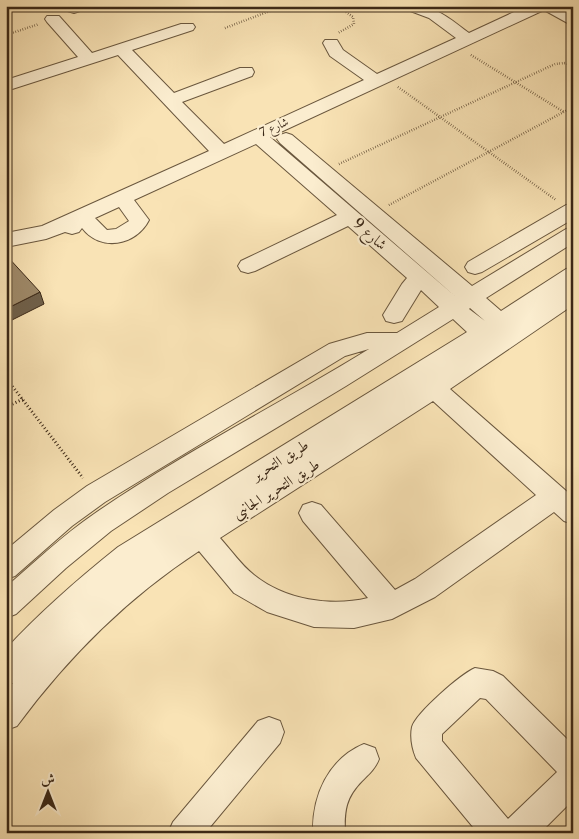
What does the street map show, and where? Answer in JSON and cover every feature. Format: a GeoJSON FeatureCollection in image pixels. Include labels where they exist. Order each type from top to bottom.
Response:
{"type":"FeatureCollection","features":[{"type":"Feature","properties":{"kind":"street"},"geometry":{"type":"LineString","coordinates":[[66,6],[74,8],[81,6]]}},
{"type":"Feature","properties":{"kind":"street"},"geometry":{"type":"LineString","coordinates":[[410,6],[434,15],[461,42]]}},
{"type":"Feature","properties":{"kind":"street","name":"شارع 7"},"geometry":{"type":"LineString","coordinates":[[6,240],[46,232],[63,225],[540,6]]}},
{"type":"Feature","properties":{"kind":"street"},"geometry":{"type":"LineString","coordinates":[[548,6],[573,21]]}},
{"type":"Feature","properties":{"kind":"street"},"geometry":{"type":"LineString","coordinates":[[53,19],[89,59]]}},
{"type":"Feature","properties":{"kind":"street"},"geometry":{"type":"LineString","coordinates":[[470,22],[484,32]]}},
{"type":"Feature","properties":{"kind":"street"},"geometry":{"type":"LineString","coordinates":[[6,86],[187,27]]}},
{"type":"Feature","properties":{"kind":"street"},"geometry":{"type":"LineString","coordinates":[[330,43],[336,53],[380,79]]}},
{"type":"Feature","properties":{"kind":"street"},"geometry":{"type":"LineString","coordinates":[[121,48],[221,152]]}},
{"type":"Feature","properties":{"kind":"street"},"geometry":{"type":"LineString","coordinates":[[171,100],[246,72]]}},
{"type":"Feature","properties":{"kind":"street","name":"شارع 9"},"geometry":{"type":"LineString","coordinates":[[265,131],[324,171],[373,214],[462,302],[492,327]]}},
{"type":"Feature","properties":{"kind":"street","name":"شارع 9"},"geometry":{"type":"LineString","coordinates":[[265,131],[350,217],[420,278],[462,302]]}},
{"type":"Feature","properties":{"kind":"street"},"geometry":{"type":"LineString","coordinates":[[6,252],[56,238],[70,229],[82,215],[98,234],[106,237],[116,237],[132,230],[137,226],[139,220],[121,197]]}},
{"type":"Feature","properties":{"kind":"street"},"geometry":{"type":"LineString","coordinates":[[248,266],[350,217]]}},
{"type":"Feature","properties":{"kind":"street"},"geometry":{"type":"LineString","coordinates":[[475,267],[572,218]]}},
{"type":"Feature","properties":{"kind":"street"},"geometry":{"type":"LineString","coordinates":[[6,605],[57,559],[102,523],[159,486],[338,380],[462,302],[572,218]]}},
{"type":"Feature","properties":{"kind":"street","name":"طريق التحرير"},"geometry":{"type":"LineString","coordinates":[[6,671],[82,592],[127,556],[347,432],[492,327],[573,274]]}},
{"type":"Feature","properties":{"kind":"street"},"geometry":{"type":"LineString","coordinates":[[394,315],[400,301],[420,278]]}},
{"type":"Feature","properties":{"kind":"street","name":"طريق التحرير الجانبى"},"geometry":{"type":"LineString","coordinates":[[6,715],[56,653],[91,617],[127,586],[164,559],[202,536],[347,432],[434,388],[573,294]]}},
{"type":"Feature","properties":{"kind":"street"},"geometry":{"type":"LineString","coordinates":[[6,567],[63,518],[96,494],[337,350],[367,342],[399,342]]}},
{"type":"Feature","properties":{"kind":"street"},"geometry":{"type":"LineString","coordinates":[[202,536],[244,584],[277,603],[314,614],[354,615],[392,606],[563,505],[434,388]]}},
{"type":"Feature","properties":{"kind":"street"},"geometry":{"type":"LineString","coordinates":[[312,512],[392,606]]}},
{"type":"Feature","properties":{"kind":"street"},"geometry":{"type":"LineString","coordinates":[[499,833],[427,747],[427,728],[475,683],[493,686],[573,767]]}},
{"type":"Feature","properties":{"kind":"street"},"geometry":{"type":"LineString","coordinates":[[184,833],[269,732]]}},
{"type":"Feature","properties":{"kind":"street"},"geometry":{"type":"LineString","coordinates":[[329,833],[327,815],[334,792],[346,773],[364,759]]}},
{"type":"Feature","properties":{"kind":"street"},"geometry":{"type":"LineString","coordinates":[[517,833],[573,778]]}},
{"type":"Feature","properties":{"kind":"path"},"geometry":{"type":"LineString","coordinates":[[225,28],[283,6]]}},
{"type":"Feature","properties":{"kind":"path"},"geometry":{"type":"LineString","coordinates":[[330,43],[334,35],[354,24],[353,17],[338,6]]}},
{"type":"Feature","properties":{"kind":"path"},"geometry":{"type":"LineString","coordinates":[[6,35],[53,19]]}},
{"type":"Feature","properties":{"kind":"path"},"geometry":{"type":"LineString","coordinates":[[461,42],[516,83],[564,112]]}},
{"type":"Feature","properties":{"kind":"path"},"geometry":{"type":"LineString","coordinates":[[324,171],[561,63],[573,67]]}},
{"type":"Feature","properties":{"kind":"path"},"geometry":{"type":"LineString","coordinates":[[380,79],[489,152],[572,218]]}},
{"type":"Feature","properties":{"kind":"path"},"geometry":{"type":"LineString","coordinates":[[373,214],[573,107]]}},
{"type":"Feature","properties":{"kind":"path"},"geometry":{"type":"LineString","coordinates":[[6,378],[96,494]]}},
{"type":"Feature","properties":{"kind":"path"},"geometry":{"type":"LineString","coordinates":[[6,407],[23,399]]}},
{"type":"Feature","properties":{"kind":"building"},"geometry":{"type":"Polygon","coordinates":[[[6,255],[40,292],[6,309],[6,255]]]}}]}
